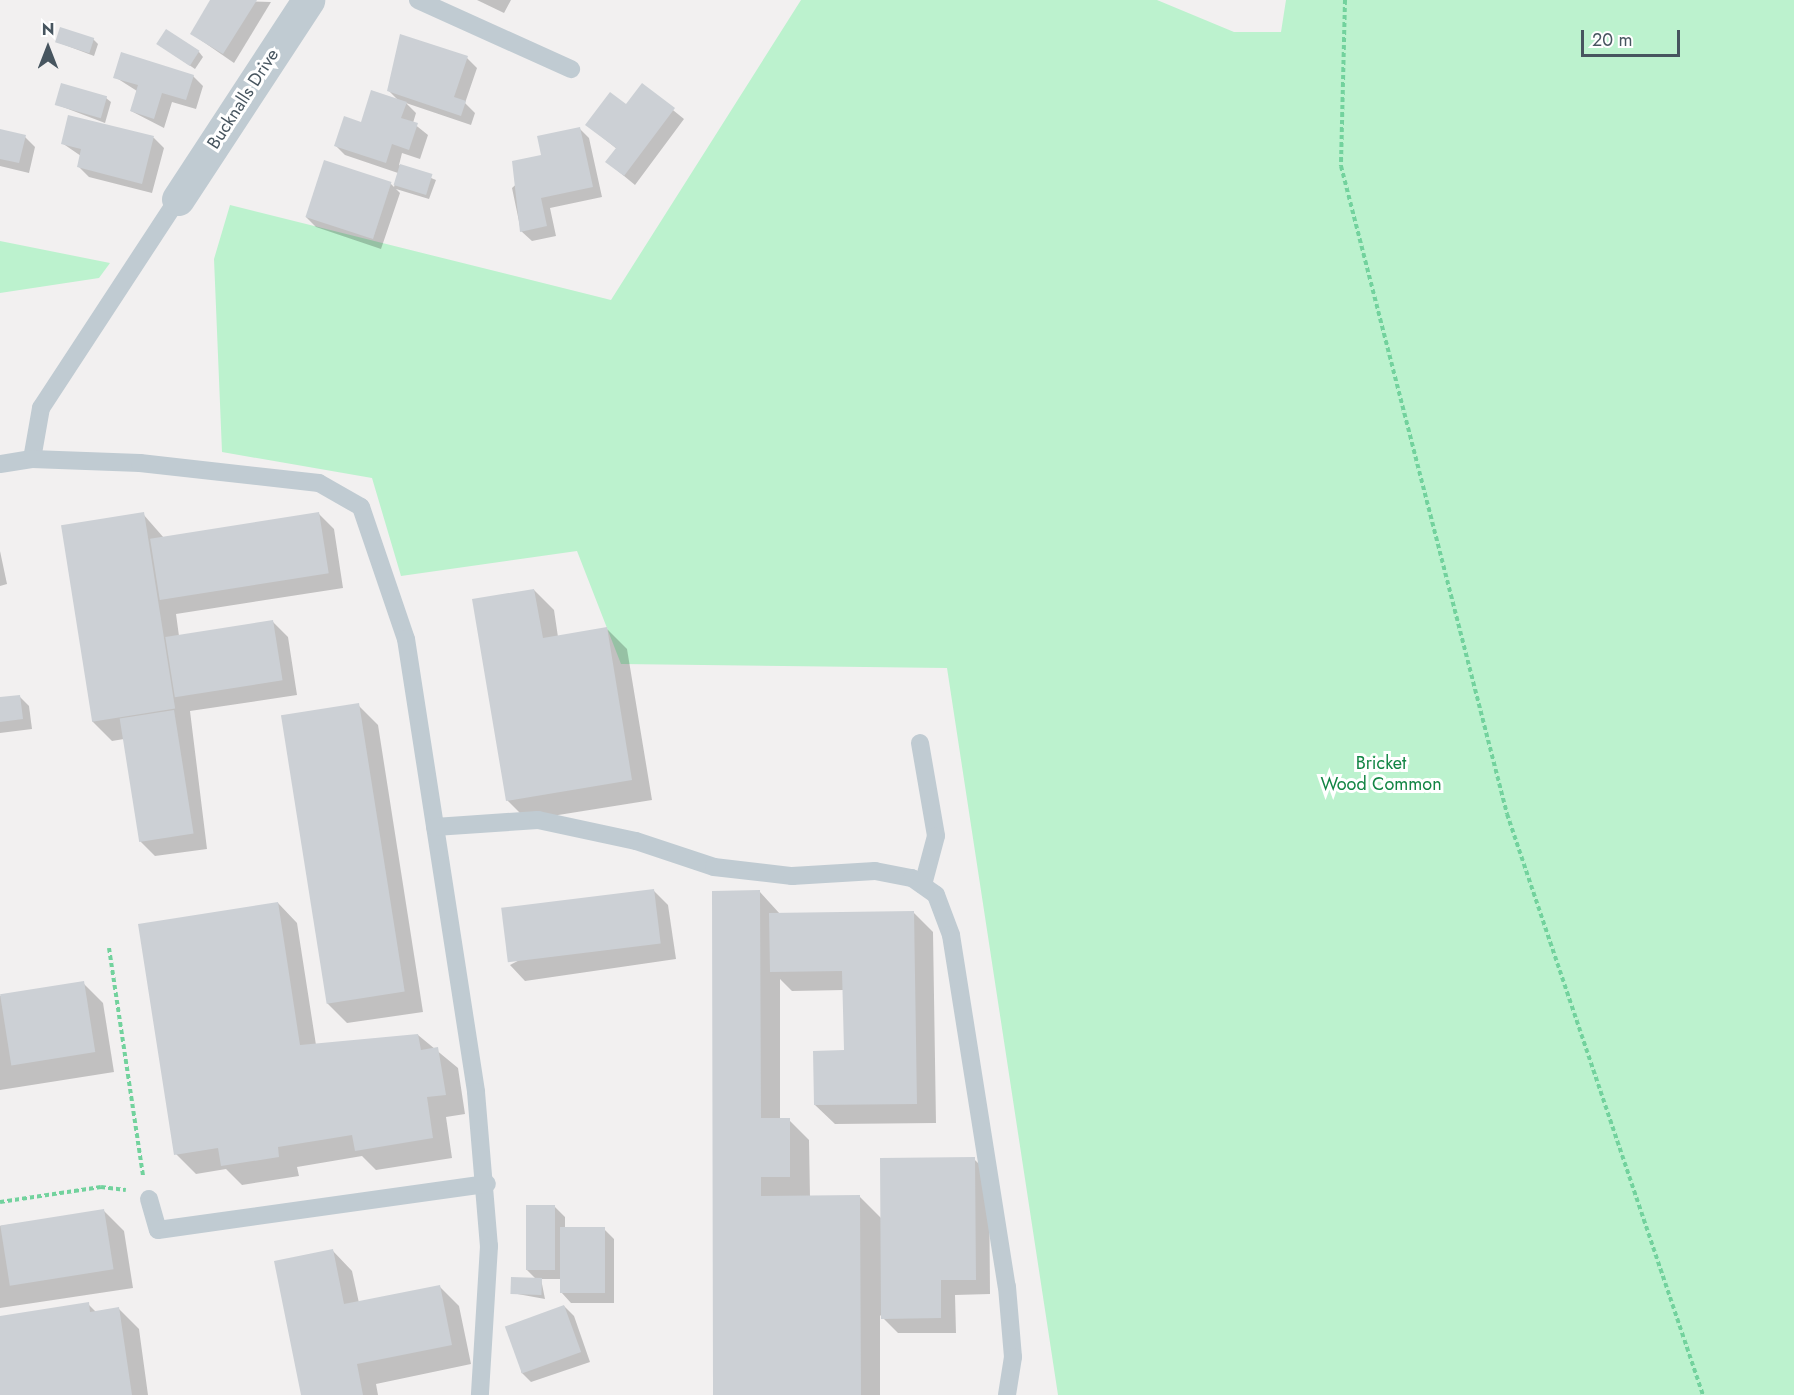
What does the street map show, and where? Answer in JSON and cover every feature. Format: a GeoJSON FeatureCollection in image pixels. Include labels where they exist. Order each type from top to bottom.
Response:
{"type":"FeatureCollection","features":[{"type":"Feature","properties":{"kind":"street","name":"Bucknalls Drive"},"geometry":{"type":"LineString","coordinates":[[178,199],[308,0]]}},
{"type":"Feature","properties":{"kind":"lane"},"geometry":{"type":"LineString","coordinates":[[418,0],[571,69]]}},
{"type":"Feature","properties":{"kind":"lane"},"geometry":{"type":"LineString","coordinates":[[32,459],[41,408],[178,199]]}},
{"type":"Feature","properties":{"kind":"lane"},"geometry":{"type":"LineString","coordinates":[[0,464],[32,459],[140,463],[319,483],[361,507],[406,639],[487,1184],[489,1246],[480,1395]]}},
{"type":"Feature","properties":{"kind":"lane"},"geometry":{"type":"LineString","coordinates":[[920,742],[936,836],[923,885]]}},
{"type":"Feature","properties":{"kind":"lane"},"geometry":{"type":"LineString","coordinates":[[435,827],[537,820],[636,841],[714,867],[792,876],[875,871],[923,885],[936,895],[951,935],[1007,1287],[1013,1357],[1007,1395]]}},
{"type":"Feature","properties":{"kind":"lane"},"geometry":{"type":"LineString","coordinates":[[149,1199],[158,1230],[487,1184]]}},
{"type":"Feature","properties":{"kind":"path"},"geometry":{"type":"LineString","coordinates":[[1345,0],[1341,166],[1508,814],[1702,1395]]}},
{"type":"Feature","properties":{"kind":"path"},"geometry":{"type":"LineString","coordinates":[[109,948],[149,1199]]}},
{"type":"Feature","properties":{"kind":"path"},"geometry":{"type":"LineString","coordinates":[[0,1202],[101,1187],[121,1188],[149,1199]]}},
{"type":"Feature","properties":{"kind":"green space","name":"Bricket Wood Common"},"geometry":{"type":"Polygon","coordinates":[[[801,0],[1157,0],[1234,32],[1281,32],[1286,0],[1794,0],[1794,1395],[1058,1395],[947,668],[621,664],[577,551],[401,576],[372,478],[222,452],[214,259],[230,205],[611,300],[801,0]]]}},
{"type":"Feature","properties":{"kind":"green space"},"geometry":{"type":"Polygon","coordinates":[[[0,241],[110,263],[99,278],[0,293],[0,241]]]}},
{"type":"Feature","properties":{"kind":"building"},"geometry":{"type":"Polygon","coordinates":[[[210,0],[257,0],[223,54],[190,34],[210,0]]]}},
{"type":"Feature","properties":{"kind":"building"},"geometry":{"type":"Polygon","coordinates":[[[60,27],[94,38],[89,53],[55,42],[60,27]]]}},
{"type":"Feature","properties":{"kind":"building"},"geometry":{"type":"Polygon","coordinates":[[[166,29],[200,51],[190,66],[156,44],[166,29]]]}},
{"type":"Feature","properties":{"kind":"building"},"geometry":{"type":"Polygon","coordinates":[[[400,34],[468,56],[454,97],[466,101],[461,116],[387,91],[400,34]]]}},
{"type":"Feature","properties":{"kind":"building"},"geometry":{"type":"Polygon","coordinates":[[[121,52],[194,75],[186,100],[162,93],[154,119],[130,111],[138,85],[113,78],[121,52]]]}},
{"type":"Feature","properties":{"kind":"building"},"geometry":{"type":"Polygon","coordinates":[[[61,83],[107,96],[101,118],[55,105],[61,83]]]}},
{"type":"Feature","properties":{"kind":"building"},"geometry":{"type":"Polygon","coordinates":[[[642,83],[675,108],[624,176],[605,162],[616,148],[585,125],[610,92],[626,104],[642,83]]]}},
{"type":"Feature","properties":{"kind":"building"},"geometry":{"type":"Polygon","coordinates":[[[371,90],[407,102],[401,118],[418,123],[409,150],[392,144],[386,163],[334,146],[344,116],[361,122],[371,90]]]}},
{"type":"Feature","properties":{"kind":"building"},"geometry":{"type":"Polygon","coordinates":[[[68,115],[154,136],[142,184],[77,167],[81,149],[61,144],[68,115]]]}},
{"type":"Feature","properties":{"kind":"building"},"geometry":{"type":"Polygon","coordinates":[[[580,127],[593,187],[541,198],[547,226],[520,232],[512,161],[541,155],[537,136],[580,127]]]}},
{"type":"Feature","properties":{"kind":"building"},"geometry":{"type":"Polygon","coordinates":[[[0,129],[26,135],[19,163],[0,159],[0,129]]]}},
{"type":"Feature","properties":{"kind":"building"},"geometry":{"type":"Polygon","coordinates":[[[324,160],[392,182],[373,239],[305,217],[324,160]]]}},
{"type":"Feature","properties":{"kind":"building"},"geometry":{"type":"Polygon","coordinates":[[[400,164],[433,174],[426,195],[394,185],[400,164]]]}},
{"type":"Feature","properties":{"kind":"building"},"geometry":{"type":"Polygon","coordinates":[[[144,512],[175,709],[92,722],[61,525],[144,512]]]}},
{"type":"Feature","properties":{"kind":"building"},"geometry":{"type":"Polygon","coordinates":[[[319,512],[329,573],[160,600],[150,539],[319,512]]]}},
{"type":"Feature","properties":{"kind":"building"},"geometry":{"type":"Polygon","coordinates":[[[534,589],[543,638],[607,627],[632,780],[506,801],[472,599],[534,589]]]}},
{"type":"Feature","properties":{"kind":"building"},"geometry":{"type":"Polygon","coordinates":[[[273,620],[283,680],[175,697],[165,637],[273,620]]]}},
{"type":"Feature","properties":{"kind":"building"},"geometry":{"type":"Polygon","coordinates":[[[20,695],[23,719],[0,722],[0,697],[20,695]]]}},
{"type":"Feature","properties":{"kind":"building"},"geometry":{"type":"Polygon","coordinates":[[[359,703],[405,991],[327,1004],[281,715],[359,703]]]}},
{"type":"Feature","properties":{"kind":"building"},"geometry":{"type":"Polygon","coordinates":[[[174,710],[194,833],[139,842],[120,719],[174,710]]]}},
{"type":"Feature","properties":{"kind":"building"},"geometry":{"type":"Polygon","coordinates":[[[654,889],[661,944],[508,962],[501,908],[654,889]]]}},
{"type":"Feature","properties":{"kind":"building"},"geometry":{"type":"Polygon","coordinates":[[[760,890],[761,1118],[790,1118],[790,1177],[761,1177],[761,1196],[860,1195],[861,1395],[713,1395],[712,891],[760,890]]]}},
{"type":"Feature","properties":{"kind":"building"},"geometry":{"type":"Polygon","coordinates":[[[278,902],[300,1045],[418,1034],[421,1050],[438,1047],[446,1095],[427,1097],[433,1138],[355,1151],[352,1135],[278,1147],[279,1157],[221,1166],[218,1148],[174,1155],[138,924],[278,902]]]}},
{"type":"Feature","properties":{"kind":"building"},"geometry":{"type":"Polygon","coordinates":[[[914,911],[917,1104],[814,1105],[813,1051],[844,1050],[842,971],[770,972],[769,913],[914,911]]]}},
{"type":"Feature","properties":{"kind":"building"},"geometry":{"type":"Polygon","coordinates":[[[84,981],[95,1052],[11,1065],[0,994],[84,981]]]}},
{"type":"Feature","properties":{"kind":"building"},"geometry":{"type":"Polygon","coordinates":[[[975,1157],[976,1280],[941,1280],[941,1318],[881,1319],[880,1158],[975,1157]]]}},
{"type":"Feature","properties":{"kind":"building"},"geometry":{"type":"Polygon","coordinates":[[[526,1205],[555,1205],[555,1270],[526,1270],[526,1205]]]}},
{"type":"Feature","properties":{"kind":"building"},"geometry":{"type":"Polygon","coordinates":[[[104,1209],[114,1269],[10,1286],[0,1225],[104,1209]]]}},
{"type":"Feature","properties":{"kind":"building"},"geometry":{"type":"Polygon","coordinates":[[[560,1227],[605,1227],[605,1293],[560,1293],[560,1227]]]}},
{"type":"Feature","properties":{"kind":"building"},"geometry":{"type":"Polygon","coordinates":[[[333,1249],[344,1304],[440,1285],[452,1345],[357,1364],[363,1395],[301,1395],[274,1261],[333,1249]]]}},
{"type":"Feature","properties":{"kind":"building"},"geometry":{"type":"Polygon","coordinates":[[[511,1277],[542,1278],[541,1295],[510,1294],[511,1277]]]}},
{"type":"Feature","properties":{"kind":"building"},"geometry":{"type":"Polygon","coordinates":[[[89,1302],[90,1312],[119,1307],[132,1395],[0,1395],[0,1316],[89,1302]]]}},
{"type":"Feature","properties":{"kind":"building"},"geometry":{"type":"Polygon","coordinates":[[[564,1305],[581,1352],[522,1374],[505,1327],[564,1305]]]}}]}
